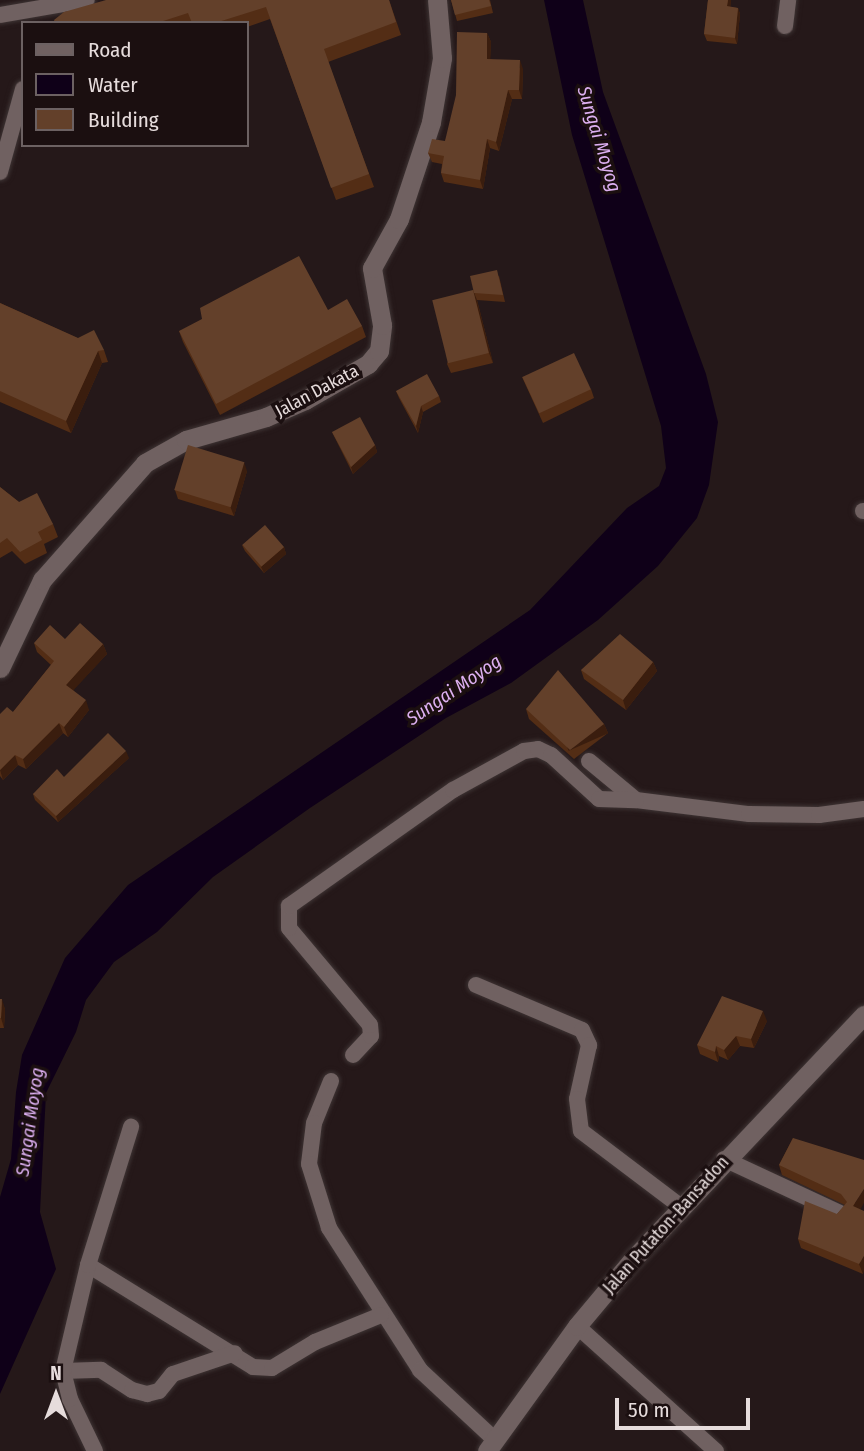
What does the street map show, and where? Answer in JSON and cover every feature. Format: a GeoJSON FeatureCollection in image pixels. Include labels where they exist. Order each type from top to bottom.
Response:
{"type":"FeatureCollection","features":[{"type":"Feature","properties":{"kind":"street","name":"Jalan Dakata"},"geometry":{"type":"LineString","coordinates":[[0,667],[42,580],[145,463],[186,440],[266,417],[305,400],[368,364],[379,351],[382,326],[372,268],[399,219],[431,122],[442,58],[437,0]]}},
{"type":"Feature","properties":{"kind":"street"},"geometry":{"type":"LineString","coordinates":[[785,26],[788,0]]}},
{"type":"Feature","properties":{"kind":"street"},"geometry":{"type":"LineString","coordinates":[[0,15],[75,1]]}},
{"type":"Feature","properties":{"kind":"street"},"geometry":{"type":"LineString","coordinates":[[57,21],[75,1]]}},
{"type":"Feature","properties":{"kind":"street"},"geometry":{"type":"LineString","coordinates":[[0,173],[21,96]]}},
{"type":"Feature","properties":{"kind":"street"},"geometry":{"type":"LineString","coordinates":[[353,1055],[371,1036],[370,1025],[289,928],[289,906],[453,790],[524,751],[538,749],[551,755],[599,799],[636,800],[749,814],[819,815],[864,809]]}},
{"type":"Feature","properties":{"kind":"street"},"geometry":{"type":"LineString","coordinates":[[589,761],[636,800]]}},
{"type":"Feature","properties":{"kind":"street"},"geometry":{"type":"LineString","coordinates":[[476,985],[582,1030],[589,1045],[577,1099],[582,1131],[680,1206]]}},
{"type":"Feature","properties":{"kind":"street","name":"Jalan Putaton-Bansadon"},"geometry":{"type":"LineString","coordinates":[[491,1446],[577,1326],[680,1206],[864,1016]]}},
{"type":"Feature","properties":{"kind":"street"},"geometry":{"type":"LineString","coordinates":[[331,1082],[314,1123],[312,1177],[329,1228],[382,1315],[420,1370],[491,1446]]}},
{"type":"Feature","properties":{"kind":"street"},"geometry":{"type":"LineString","coordinates":[[95,1451],[70,1399],[63,1371],[88,1265],[131,1127]]}},
{"type":"Feature","properties":{"kind":"street"},"geometry":{"type":"LineString","coordinates":[[724,1159],[840,1213]]}},
{"type":"Feature","properties":{"kind":"street"},"geometry":{"type":"LineString","coordinates":[[88,1265],[235,1353],[253,1367],[272,1368],[315,1342],[382,1315]]}},
{"type":"Feature","properties":{"kind":"street"},"geometry":{"type":"LineString","coordinates":[[577,1326],[716,1451]]}},
{"type":"Feature","properties":{"kind":"street"},"geometry":{"type":"LineString","coordinates":[[63,1371],[101,1370],[132,1391],[147,1394],[159,1391],[173,1374],[235,1353]]}},
{"type":"Feature","properties":{"kind":"water","name":"Sungai Moyog"},"geometry":{"type":"Polygon","coordinates":[[[544,0],[583,0],[603,92],[706,374],[718,422],[709,485],[697,518],[658,566],[598,620],[511,683],[446,718],[310,808],[213,877],[157,932],[114,962],[86,1000],[76,1032],[46,1093],[40,1212],[56,1269],[0,1394],[0,1197],[11,1159],[22,1055],[65,958],[128,885],[530,610],[627,508],[659,486],[666,468],[661,426],[572,135],[544,0]]]}},
{"type":"Feature","properties":{"kind":"building"},"geometry":{"type":"Polygon","coordinates":[[[106,0],[389,0],[396,22],[324,49],[369,174],[331,188],[266,7],[221,21],[191,21],[188,13],[163,21],[54,21],[64,12],[106,0]]]}},
{"type":"Feature","properties":{"kind":"building"},"geometry":{"type":"Polygon","coordinates":[[[451,0],[489,0],[491,6],[455,15],[451,0]]]}},
{"type":"Feature","properties":{"kind":"building"},"geometry":{"type":"Polygon","coordinates":[[[708,0],[728,0],[727,6],[738,8],[735,38],[704,34],[708,0]]]}},
{"type":"Feature","properties":{"kind":"building"},"geometry":{"type":"Polygon","coordinates":[[[457,32],[487,33],[487,59],[520,60],[519,90],[508,90],[496,142],[487,139],[480,180],[441,173],[444,156],[428,153],[432,139],[445,141],[456,95],[457,32]]]}},
{"type":"Feature","properties":{"kind":"building"},"geometry":{"type":"Polygon","coordinates":[[[299,256],[328,310],[347,299],[362,326],[216,404],[179,331],[202,319],[200,308],[299,256]]]}},
{"type":"Feature","properties":{"kind":"building"},"geometry":{"type":"Polygon","coordinates":[[[497,270],[503,295],[474,293],[470,276],[497,270]]]}},
{"type":"Feature","properties":{"kind":"building"},"geometry":{"type":"Polygon","coordinates":[[[473,290],[489,353],[448,363],[432,300],[473,290]]]}},
{"type":"Feature","properties":{"kind":"building"},"geometry":{"type":"Polygon","coordinates":[[[0,303],[78,338],[94,330],[104,350],[98,351],[66,421],[0,391],[0,303]]]}},
{"type":"Feature","properties":{"kind":"building"},"geometry":{"type":"Polygon","coordinates":[[[574,353],[591,389],[539,413],[522,377],[574,353]]]}},
{"type":"Feature","properties":{"kind":"building"},"geometry":{"type":"Polygon","coordinates":[[[427,374],[439,396],[421,406],[416,426],[396,391],[427,374]]]}},
{"type":"Feature","properties":{"kind":"building"},"geometry":{"type":"Polygon","coordinates":[[[360,417],[375,445],[351,467],[332,432],[360,417]]]}},
{"type":"Feature","properties":{"kind":"building"},"geometry":{"type":"Polygon","coordinates":[[[188,445],[244,462],[231,507],[174,490],[188,445]]]}},
{"type":"Feature","properties":{"kind":"building"},"geometry":{"type":"Polygon","coordinates":[[[0,487],[19,502],[37,493],[53,524],[38,532],[42,540],[20,552],[7,538],[0,543],[0,487]]]}},
{"type":"Feature","properties":{"kind":"building"},"geometry":{"type":"Polygon","coordinates":[[[265,525],[284,547],[261,567],[242,545],[265,525]]]}},
{"type":"Feature","properties":{"kind":"building"},"geometry":{"type":"Polygon","coordinates":[[[80,623],[103,644],[66,685],[86,700],[64,727],[59,723],[23,759],[15,755],[0,770],[0,714],[7,707],[13,712],[54,661],[34,643],[50,625],[65,639],[80,623]]]}},
{"type":"Feature","properties":{"kind":"building"},"geometry":{"type":"Polygon","coordinates":[[[620,634],[653,662],[623,700],[581,670],[620,634]]]}},
{"type":"Feature","properties":{"kind":"building"},"geometry":{"type":"Polygon","coordinates":[[[558,670],[604,724],[570,750],[526,709],[558,670]]]}},
{"type":"Feature","properties":{"kind":"building"},"geometry":{"type":"Polygon","coordinates":[[[108,733],[126,751],[56,816],[33,794],[57,769],[64,777],[108,733]]]}},
{"type":"Feature","properties":{"kind":"building"},"geometry":{"type":"Polygon","coordinates":[[[722,996],[763,1011],[751,1039],[736,1036],[724,1050],[716,1046],[715,1052],[697,1045],[722,996]]]}},
{"type":"Feature","properties":{"kind":"building"},"geometry":{"type":"Polygon","coordinates":[[[793,1138],[864,1160],[864,1189],[853,1206],[864,1211],[864,1256],[859,1264],[798,1239],[805,1201],[837,1214],[847,1202],[841,1194],[779,1165],[793,1138]]]}}]}
